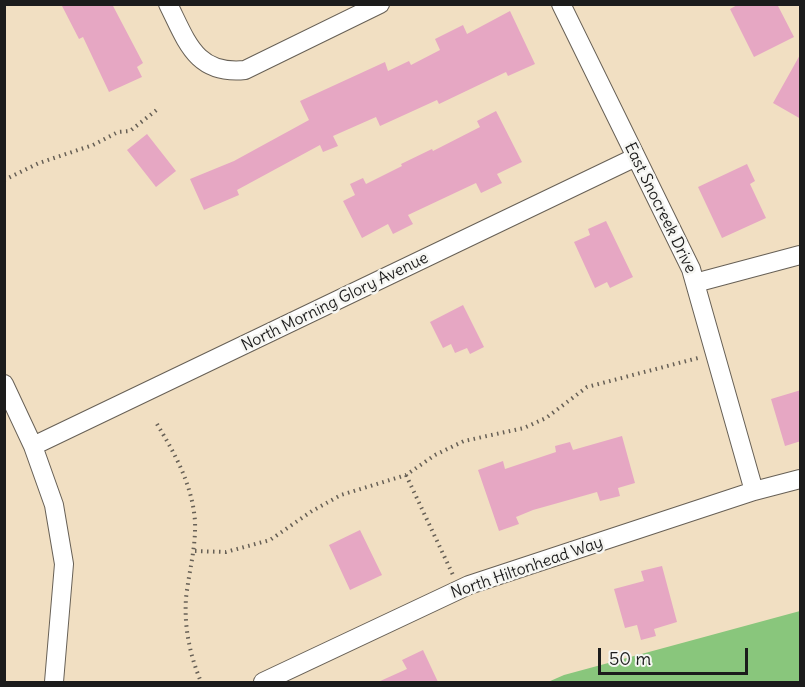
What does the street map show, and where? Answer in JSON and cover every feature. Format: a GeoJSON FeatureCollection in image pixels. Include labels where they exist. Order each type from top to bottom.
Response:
{"type":"FeatureCollection","features":[{"type":"Feature","properties":{"kind":"street"},"geometry":{"type":"LineString","coordinates":[[168,4],[190,49],[216,69],[245,70],[380,4]]}},
{"type":"Feature","properties":{"kind":"street","name":"East Snocreek Drive"},"geometry":{"type":"LineString","coordinates":[[561,4],[691,269],[754,491]]}},
{"type":"Feature","properties":{"kind":"street","name":"North Morning Glory Avenue"},"geometry":{"type":"LineString","coordinates":[[33,446],[636,157]]}},
{"type":"Feature","properties":{"kind":"street"},"geometry":{"type":"LineString","coordinates":[[695,283],[801,255]]}},
{"type":"Feature","properties":{"kind":"street"},"geometry":{"type":"LineString","coordinates":[[4,384],[33,446],[54,505],[64,564],[54,682]]}},
{"type":"Feature","properties":{"kind":"street","name":"North Hiltonhead Way"},"geometry":{"type":"LineString","coordinates":[[263,682],[469,585],[754,491],[801,479]]}},
{"type":"Feature","properties":{"kind":"path"},"geometry":{"type":"LineString","coordinates":[[4,180],[39,163],[93,145],[118,132],[130,131],[159,108]]}},
{"type":"Feature","properties":{"kind":"path"},"geometry":{"type":"LineString","coordinates":[[195,551],[226,552],[262,543],[341,495],[406,475],[435,455],[464,441],[524,428],[546,418],[587,387],[706,356]]}},
{"type":"Feature","properties":{"kind":"path"},"geometry":{"type":"LineString","coordinates":[[157,424],[181,464],[192,499],[195,551],[186,597],[186,630],[191,658],[201,682]]}},
{"type":"Feature","properties":{"kind":"path"},"geometry":{"type":"LineString","coordinates":[[406,475],[454,577]]}},
{"type":"Feature","properties":{"kind":"green space"},"geometry":{"type":"Polygon","coordinates":[[[800,611],[800,682],[548,682],[564,675],[800,611]]]}},
{"type":"Feature","properties":{"kind":"building"},"geometry":{"type":"Polygon","coordinates":[[[61,4],[112,4],[143,63],[137,67],[142,77],[109,92],[83,37],[79,39],[61,4]]]}},
{"type":"Feature","properties":{"kind":"building"},"geometry":{"type":"Polygon","coordinates":[[[739,4],[777,4],[794,37],[754,57],[730,9],[739,4]]]}},
{"type":"Feature","properties":{"kind":"building"},"geometry":{"type":"Polygon","coordinates":[[[510,11],[535,64],[508,76],[506,72],[439,104],[437,100],[380,126],[376,117],[333,136],[338,146],[323,152],[320,145],[237,190],[239,195],[204,210],[190,179],[234,161],[309,120],[300,101],[385,62],[388,71],[409,61],[411,65],[440,50],[435,39],[463,25],[467,34],[510,11]]]}},
{"type":"Feature","properties":{"kind":"building"},"geometry":{"type":"Polygon","coordinates":[[[801,53],[801,119],[773,103],[801,53]]]}},
{"type":"Feature","properties":{"kind":"building"},"geometry":{"type":"Polygon","coordinates":[[[496,111],[522,162],[497,174],[502,183],[481,193],[476,183],[408,215],[413,224],[393,234],[388,224],[362,238],[343,201],[355,195],[350,184],[363,178],[366,184],[402,166],[401,164],[432,149],[433,151],[480,127],[477,121],[496,111]]]}},
{"type":"Feature","properties":{"kind":"building"},"geometry":{"type":"Polygon","coordinates":[[[147,134],[176,171],[156,187],[127,150],[147,134]]]}},
{"type":"Feature","properties":{"kind":"building"},"geometry":{"type":"Polygon","coordinates":[[[747,164],[755,181],[750,184],[766,218],[722,238],[698,187],[747,164]]]}},
{"type":"Feature","properties":{"kind":"building"},"geometry":{"type":"Polygon","coordinates":[[[606,221],[633,277],[610,288],[607,282],[595,288],[574,242],[590,235],[588,229],[606,221]]]}},
{"type":"Feature","properties":{"kind":"building"},"geometry":{"type":"Polygon","coordinates":[[[463,305],[484,347],[470,354],[467,348],[455,353],[451,344],[443,348],[430,322],[463,305]]]}},
{"type":"Feature","properties":{"kind":"building"},"geometry":{"type":"Polygon","coordinates":[[[801,390],[801,441],[785,446],[771,399],[801,390]]]}},
{"type":"Feature","properties":{"kind":"building"},"geometry":{"type":"Polygon","coordinates":[[[622,436],[635,483],[618,488],[620,496],[600,501],[597,492],[533,510],[516,517],[519,524],[499,531],[478,470],[503,461],[505,469],[556,452],[555,446],[570,442],[573,450],[622,436]]]}},
{"type":"Feature","properties":{"kind":"building"},"geometry":{"type":"Polygon","coordinates":[[[360,530],[382,575],[350,590],[329,545],[360,530]]]}},
{"type":"Feature","properties":{"kind":"building"},"geometry":{"type":"Polygon","coordinates":[[[662,566],[677,622],[654,629],[656,636],[641,640],[637,625],[625,628],[614,589],[644,581],[641,571],[662,566]]]}},
{"type":"Feature","properties":{"kind":"building"},"geometry":{"type":"Polygon","coordinates":[[[423,650],[438,682],[378,682],[407,669],[402,660],[423,650]]]}}]}
